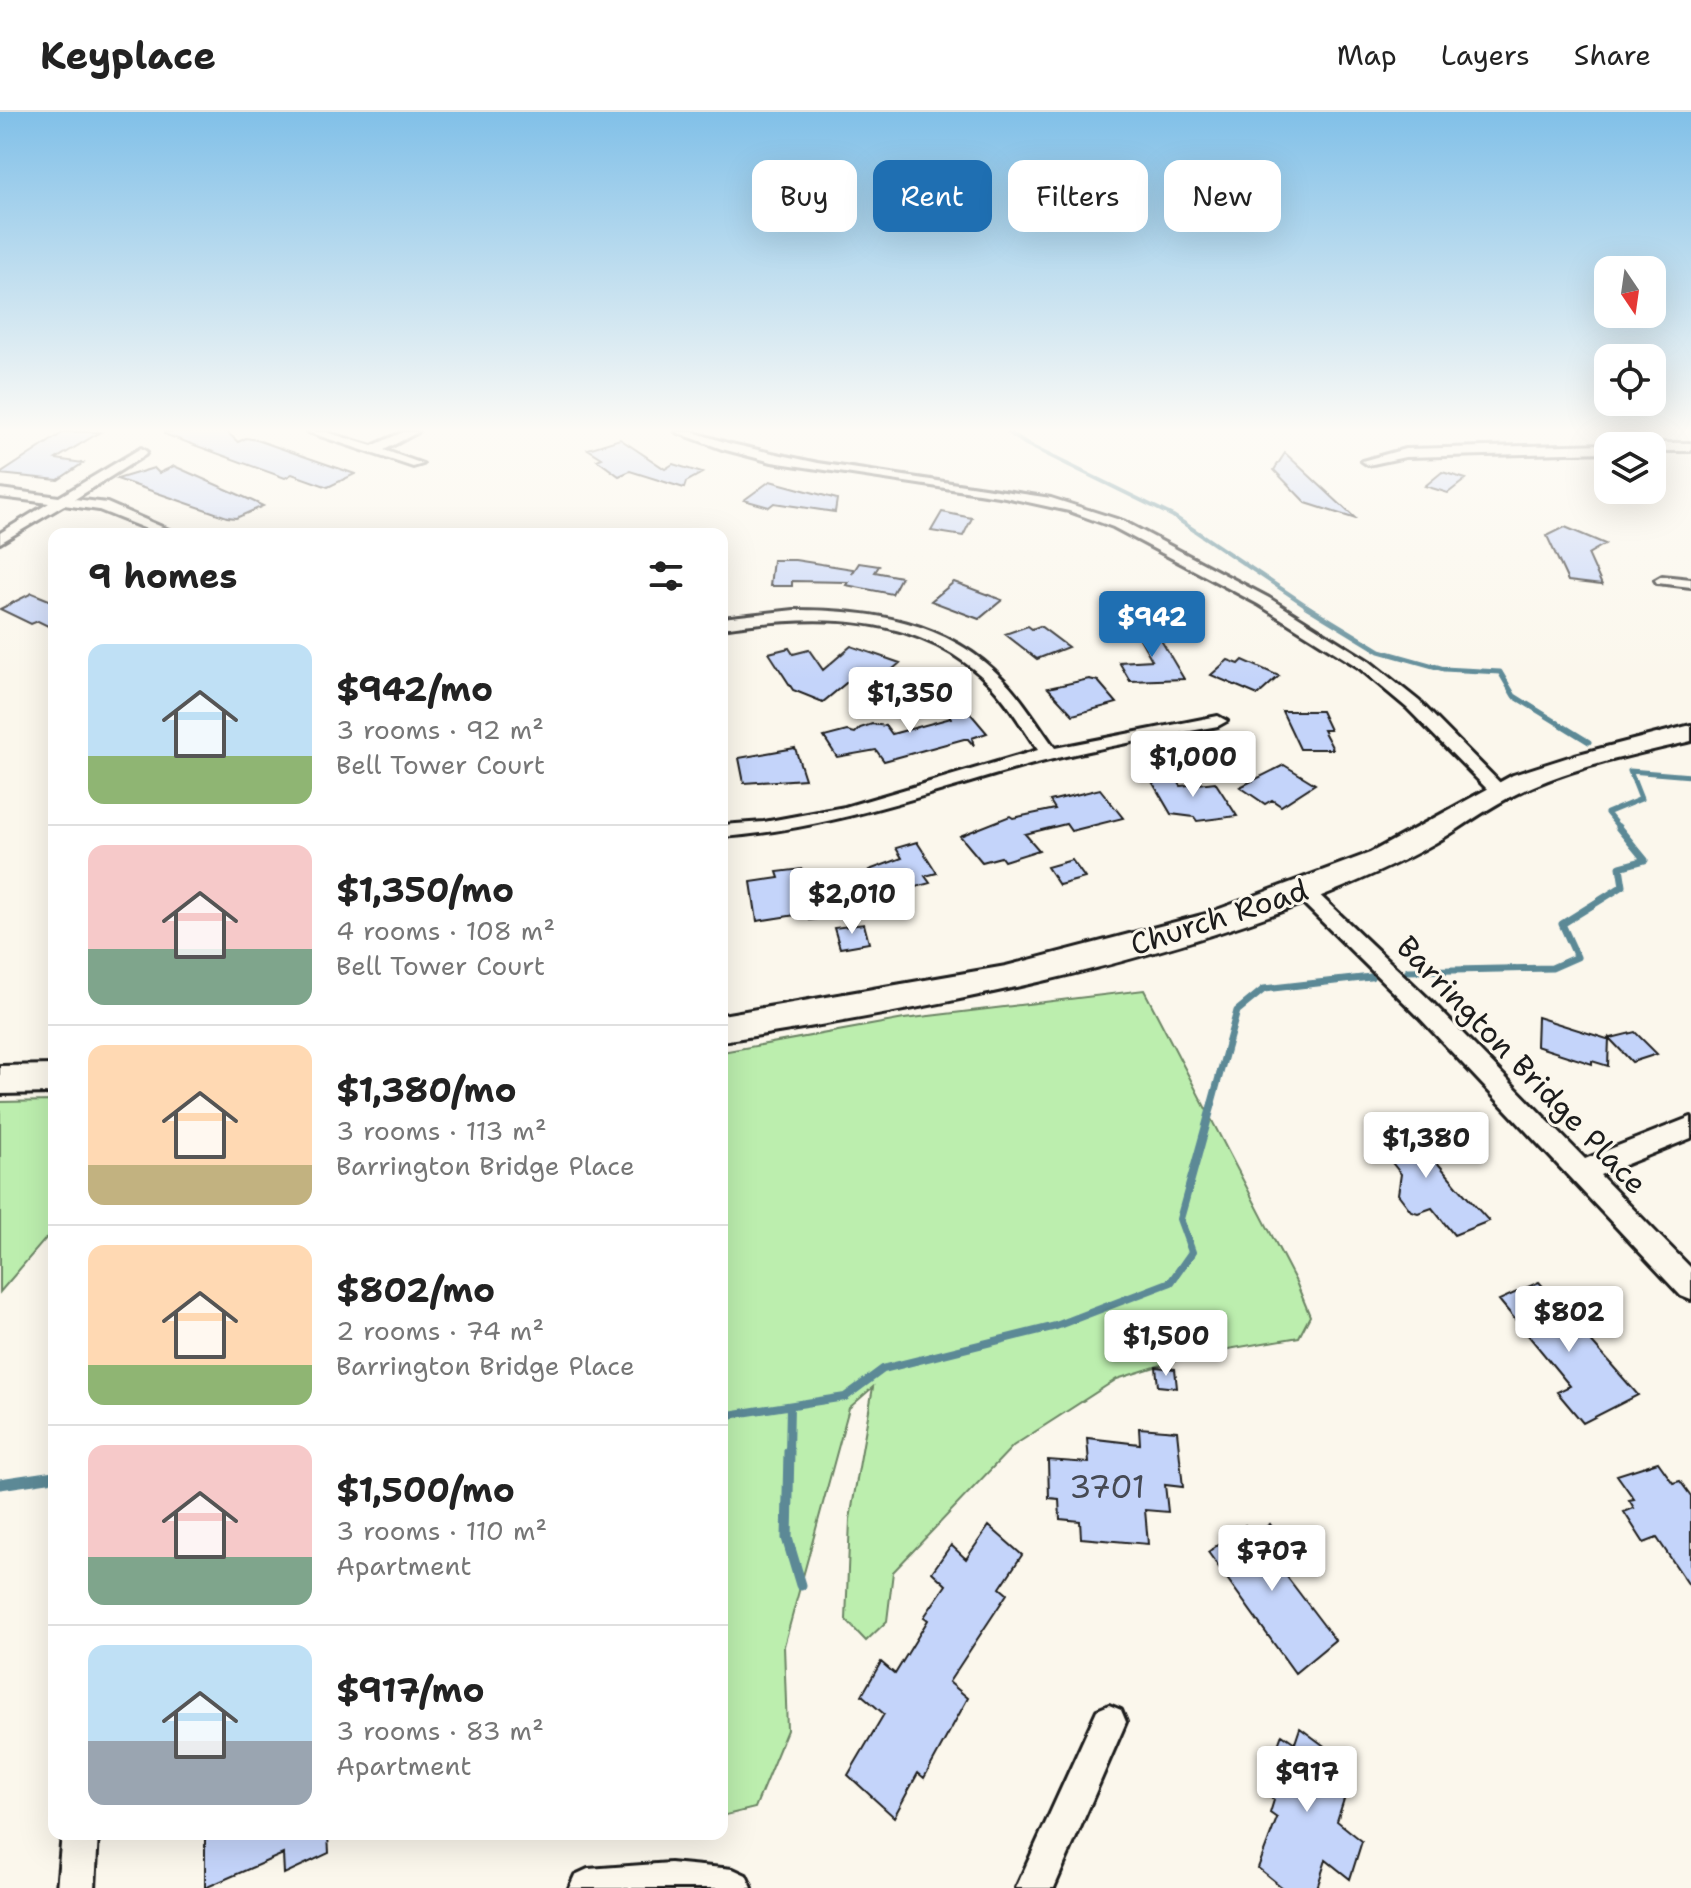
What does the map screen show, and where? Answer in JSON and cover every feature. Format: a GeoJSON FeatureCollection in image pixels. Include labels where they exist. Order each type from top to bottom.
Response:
{"type":"FeatureCollection","features":[{"type":"Feature","properties":{"kind":"main road","name":"Church Road"},"geometry":{"type":"LineString","coordinates":[[728,1027],[947,989],[1070,962],[1164,936],[1303,891],[1410,845],[1520,781],[1691,733]]}},
{"type":"Feature","properties":{"kind":"main road"},"geometry":{"type":"LineString","coordinates":[[0,1080],[48,1079]]}},
{"type":"Feature","properties":{"kind":"street"},"geometry":{"type":"LineString","coordinates":[[0,539],[39,515]]}},
{"type":"Feature","properties":{"kind":"street"},"geometry":{"type":"LineString","coordinates":[[124,515],[156,528]]}},
{"type":"Feature","properties":{"kind":"street"},"geometry":{"type":"LineString","coordinates":[[1089,515],[1124,527],[1254,596],[1362,664],[1394,689],[1500,792]]}},
{"type":"Feature","properties":{"kind":"street"},"geometry":{"type":"LineString","coordinates":[[1662,580],[1691,583]]}},
{"type":"Feature","properties":{"kind":"street"},"geometry":{"type":"LineString","coordinates":[[728,622],[818,613],[869,617],[940,639],[970,657],[998,682],[1048,751],[1044,755]]}},
{"type":"Feature","properties":{"kind":"street"},"geometry":{"type":"LineString","coordinates":[[728,830],[803,823],[850,813],[1044,755],[1218,721]]}},
{"type":"Feature","properties":{"kind":"street","name":"Barrington Bridge Place"},"geometry":{"type":"LineString","coordinates":[[1303,891],[1426,1010],[1691,1287]]}},
{"type":"Feature","properties":{"kind":"street"},"geometry":{"type":"LineString","coordinates":[[1582,1171],[1691,1127]]}},
{"type":"Feature","properties":{"kind":"street"},"geometry":{"type":"LineString","coordinates":[[1035,1888],[1109,1722]]}},
{"type":"Feature","properties":{"kind":"street"},"geometry":{"type":"LineString","coordinates":[[76,1888],[80,1840]]}},
{"type":"Feature","properties":{"kind":"street"},"geometry":{"type":"LineString","coordinates":[[588,1888],[670,1882],[733,1888]]}},
{"type":"Feature","properties":{"kind":"green space"},"geometry":{"type":"Polygon","coordinates":[[[1144,990],[1296,1282],[1310,1316],[1299,1337],[1193,1355],[1117,1379],[1013,1446],[893,1572],[887,1621],[866,1641],[846,1620],[850,1519],[873,1387],[849,1408],[784,1646],[787,1730],[755,1808],[728,1815],[728,1051],[904,1019],[1144,990]]]}},
{"type":"Feature","properties":{"kind":"green space"},"geometry":{"type":"Polygon","coordinates":[[[48,1101],[48,1236],[0,1292],[0,1102],[48,1101]]]}},
{"type":"Feature","properties":{"kind":"building"},"geometry":{"type":"Polygon","coordinates":[[[221,515],[243,515],[236,518],[221,515]]]}},
{"type":"Feature","properties":{"kind":"building"},"geometry":{"type":"Polygon","coordinates":[[[940,515],[972,518],[963,536],[931,531],[940,515]]]}},
{"type":"Feature","properties":{"kind":"building"},"geometry":{"type":"Polygon","coordinates":[[[1565,527],[1605,544],[1588,554],[1602,585],[1568,581],[1547,536],[1565,527]]]}},
{"type":"Feature","properties":{"kind":"building"},"geometry":{"type":"Polygon","coordinates":[[[773,560],[795,560],[853,569],[852,574],[859,563],[879,566],[875,572],[901,577],[892,594],[846,585],[848,582],[792,581],[792,586],[770,586],[773,560]]]}},
{"type":"Feature","properties":{"kind":"building"},"geometry":{"type":"Polygon","coordinates":[[[954,582],[1002,600],[979,619],[931,601],[954,582]]]}},
{"type":"Feature","properties":{"kind":"building"},"geometry":{"type":"Polygon","coordinates":[[[32,593],[48,600],[48,626],[38,621],[31,624],[0,609],[32,593]]]}},
{"type":"Feature","properties":{"kind":"building"},"geometry":{"type":"Polygon","coordinates":[[[1149,620],[1184,679],[1130,681],[1119,662],[1152,660],[1134,628],[1149,620]]]}},
{"type":"Feature","properties":{"kind":"building"},"geometry":{"type":"Polygon","coordinates":[[[1028,626],[1032,629],[1040,626],[1068,647],[1037,659],[1005,634],[1028,626]]]}},
{"type":"Feature","properties":{"kind":"building"},"geometry":{"type":"Polygon","coordinates":[[[851,646],[900,663],[878,682],[857,674],[823,702],[793,690],[769,653],[789,648],[793,654],[809,650],[823,670],[851,646]]]}},
{"type":"Feature","properties":{"kind":"building"},"geometry":{"type":"Polygon","coordinates":[[[1228,660],[1239,664],[1243,660],[1279,676],[1258,695],[1211,675],[1228,660]]]}},
{"type":"Feature","properties":{"kind":"building"},"geometry":{"type":"Polygon","coordinates":[[[1089,679],[1098,681],[1117,703],[1073,715],[1048,688],[1089,679]]]}},
{"type":"Feature","properties":{"kind":"building"},"geometry":{"type":"Polygon","coordinates":[[[959,694],[965,715],[970,713],[987,733],[972,738],[974,746],[964,739],[884,761],[876,750],[837,757],[824,737],[847,731],[855,733],[872,724],[886,726],[892,734],[951,718],[936,700],[959,694]]]}},
{"type":"Feature","properties":{"kind":"building"},"geometry":{"type":"Polygon","coordinates":[[[1282,711],[1321,711],[1330,730],[1323,730],[1333,749],[1300,749],[1282,711]]]}},
{"type":"Feature","properties":{"kind":"building"},"geometry":{"type":"Polygon","coordinates":[[[795,748],[805,779],[744,783],[739,758],[795,748]]]}},
{"type":"Feature","properties":{"kind":"building"},"geometry":{"type":"Polygon","coordinates":[[[1284,765],[1315,784],[1281,806],[1272,800],[1265,804],[1240,787],[1284,765]]]}},
{"type":"Feature","properties":{"kind":"building"},"geometry":{"type":"Polygon","coordinates":[[[1174,775],[1181,786],[1215,782],[1237,816],[1197,821],[1194,817],[1171,814],[1150,778],[1174,775]]]}},
{"type":"Feature","properties":{"kind":"building"},"geometry":{"type":"Polygon","coordinates":[[[1100,789],[1123,818],[1071,831],[1066,824],[1025,834],[1039,850],[1004,861],[1001,857],[982,862],[960,836],[1010,816],[1013,818],[1055,809],[1050,801],[1100,789]]]}},
{"type":"Feature","properties":{"kind":"building"},"geometry":{"type":"Polygon","coordinates":[[[917,842],[937,873],[925,876],[930,883],[884,896],[869,870],[902,858],[896,848],[917,842]]]}},
{"type":"Feature","properties":{"kind":"building"},"geometry":{"type":"Polygon","coordinates":[[[1072,860],[1085,878],[1059,885],[1047,867],[1072,860]]]}},
{"type":"Feature","properties":{"kind":"building"},"geometry":{"type":"Polygon","coordinates":[[[802,869],[807,887],[821,886],[829,917],[810,920],[808,913],[757,921],[751,882],[779,878],[777,872],[802,869]]]}},
{"type":"Feature","properties":{"kind":"building"},"geometry":{"type":"Polygon","coordinates":[[[864,924],[869,943],[840,948],[834,928],[864,924]]]}},
{"type":"Feature","properties":{"kind":"building"},"geometry":{"type":"Polygon","coordinates":[[[1537,1017],[1609,1039],[1608,1066],[1536,1046],[1537,1017]]]}},
{"type":"Feature","properties":{"kind":"building"},"geometry":{"type":"Polygon","coordinates":[[[1635,1032],[1657,1054],[1632,1062],[1609,1038],[1635,1032]]]}},
{"type":"Feature","properties":{"kind":"building"},"geometry":{"type":"Polygon","coordinates":[[[1402,1121],[1489,1221],[1454,1235],[1432,1208],[1418,1213],[1411,1211],[1398,1194],[1401,1174],[1369,1134],[1402,1121]]]}},
{"type":"Feature","properties":{"kind":"building"},"geometry":{"type":"Polygon","coordinates":[[[1539,1282],[1638,1395],[1583,1423],[1557,1392],[1570,1386],[1499,1300],[1539,1282]]]}},
{"type":"Feature","properties":{"kind":"building"},"geometry":{"type":"Polygon","coordinates":[[[1156,1367],[1175,1369],[1177,1388],[1158,1386],[1156,1367]]]}},
{"type":"Feature","properties":{"kind":"building"},"geometry":{"type":"Polygon","coordinates":[[[1139,1428],[1177,1431],[1183,1487],[1165,1485],[1168,1512],[1145,1510],[1148,1544],[1081,1538],[1080,1521],[1060,1519],[1059,1499],[1049,1498],[1048,1460],[1089,1463],[1087,1438],[1140,1444],[1139,1428]]]}},
{"type":"Feature","properties":{"kind":"building"},"geometry":{"type":"Polygon","coordinates":[[[1658,1462],[1673,1483],[1680,1481],[1691,1496],[1691,1588],[1657,1538],[1644,1543],[1624,1512],[1634,1508],[1629,1500],[1634,1499],[1617,1475],[1658,1462]]]}},
{"type":"Feature","properties":{"kind":"building"},"geometry":{"type":"Polygon","coordinates":[[[1270,1524],[1296,1558],[1281,1569],[1335,1640],[1295,1673],[1208,1552],[1245,1525],[1254,1536],[1270,1524]]]}},
{"type":"Feature","properties":{"kind":"building"},"geometry":{"type":"Polygon","coordinates":[[[989,1526],[1022,1555],[1000,1588],[1007,1594],[949,1682],[968,1698],[924,1778],[918,1773],[894,1817],[848,1775],[884,1714],[862,1695],[881,1662],[895,1674],[928,1620],[924,1617],[946,1585],[932,1572],[951,1545],[966,1559],[989,1526]]]}},
{"type":"Feature","properties":{"kind":"building"},"geometry":{"type":"Polygon","coordinates":[[[1300,1728],[1354,1768],[1337,1821],[1362,1841],[1350,1879],[1326,1860],[1317,1888],[1283,1888],[1258,1868],[1277,1818],[1270,1813],[1274,1800],[1262,1790],[1282,1734],[1295,1743],[1300,1728]]]}},
{"type":"Feature","properties":{"kind":"building"},"geometry":{"type":"Polygon","coordinates":[[[205,1840],[328,1840],[329,1853],[284,1874],[283,1854],[205,1888],[205,1840]]]}},
{"type":"Feature","properties":{"kind":"waterway"},"geometry":{"type":"LineString","coordinates":[[1171,515],[1310,608]]}},
{"type":"Feature","properties":{"kind":"waterway"},"geometry":{"type":"LineString","coordinates":[[1306,606],[1380,651],[1444,669],[1500,672],[1514,696],[1589,742]]}},
{"type":"Feature","properties":{"kind":"waterway"},"geometry":{"type":"LineString","coordinates":[[1620,829],[1607,813],[1641,799],[1630,771],[1691,776]]}},
{"type":"Feature","properties":{"kind":"waterway"},"geometry":{"type":"LineString","coordinates":[[1408,971],[1552,968],[1577,957],[1562,924],[1623,886],[1620,867],[1645,860],[1618,827]]}},
{"type":"Feature","properties":{"kind":"waterway"},"geometry":{"type":"LineString","coordinates":[[1211,1106],[1237,1011],[1264,989],[1371,977]]}},
{"type":"Feature","properties":{"kind":"waterway"},"geometry":{"type":"LineString","coordinates":[[728,1415],[845,1397],[883,1369],[1056,1326],[1171,1282],[1192,1252],[1180,1219],[1212,1104]]}},
{"type":"Feature","properties":{"kind":"waterway"},"geometry":{"type":"LineString","coordinates":[[789,1453],[790,1406]]}},
{"type":"Feature","properties":{"kind":"waterway"},"geometry":{"type":"LineString","coordinates":[[789,1451],[787,1538],[801,1585]]}},
{"type":"Feature","properties":{"kind":"waterway"},"geometry":{"type":"LineString","coordinates":[[0,1484],[48,1477]]}}]}
